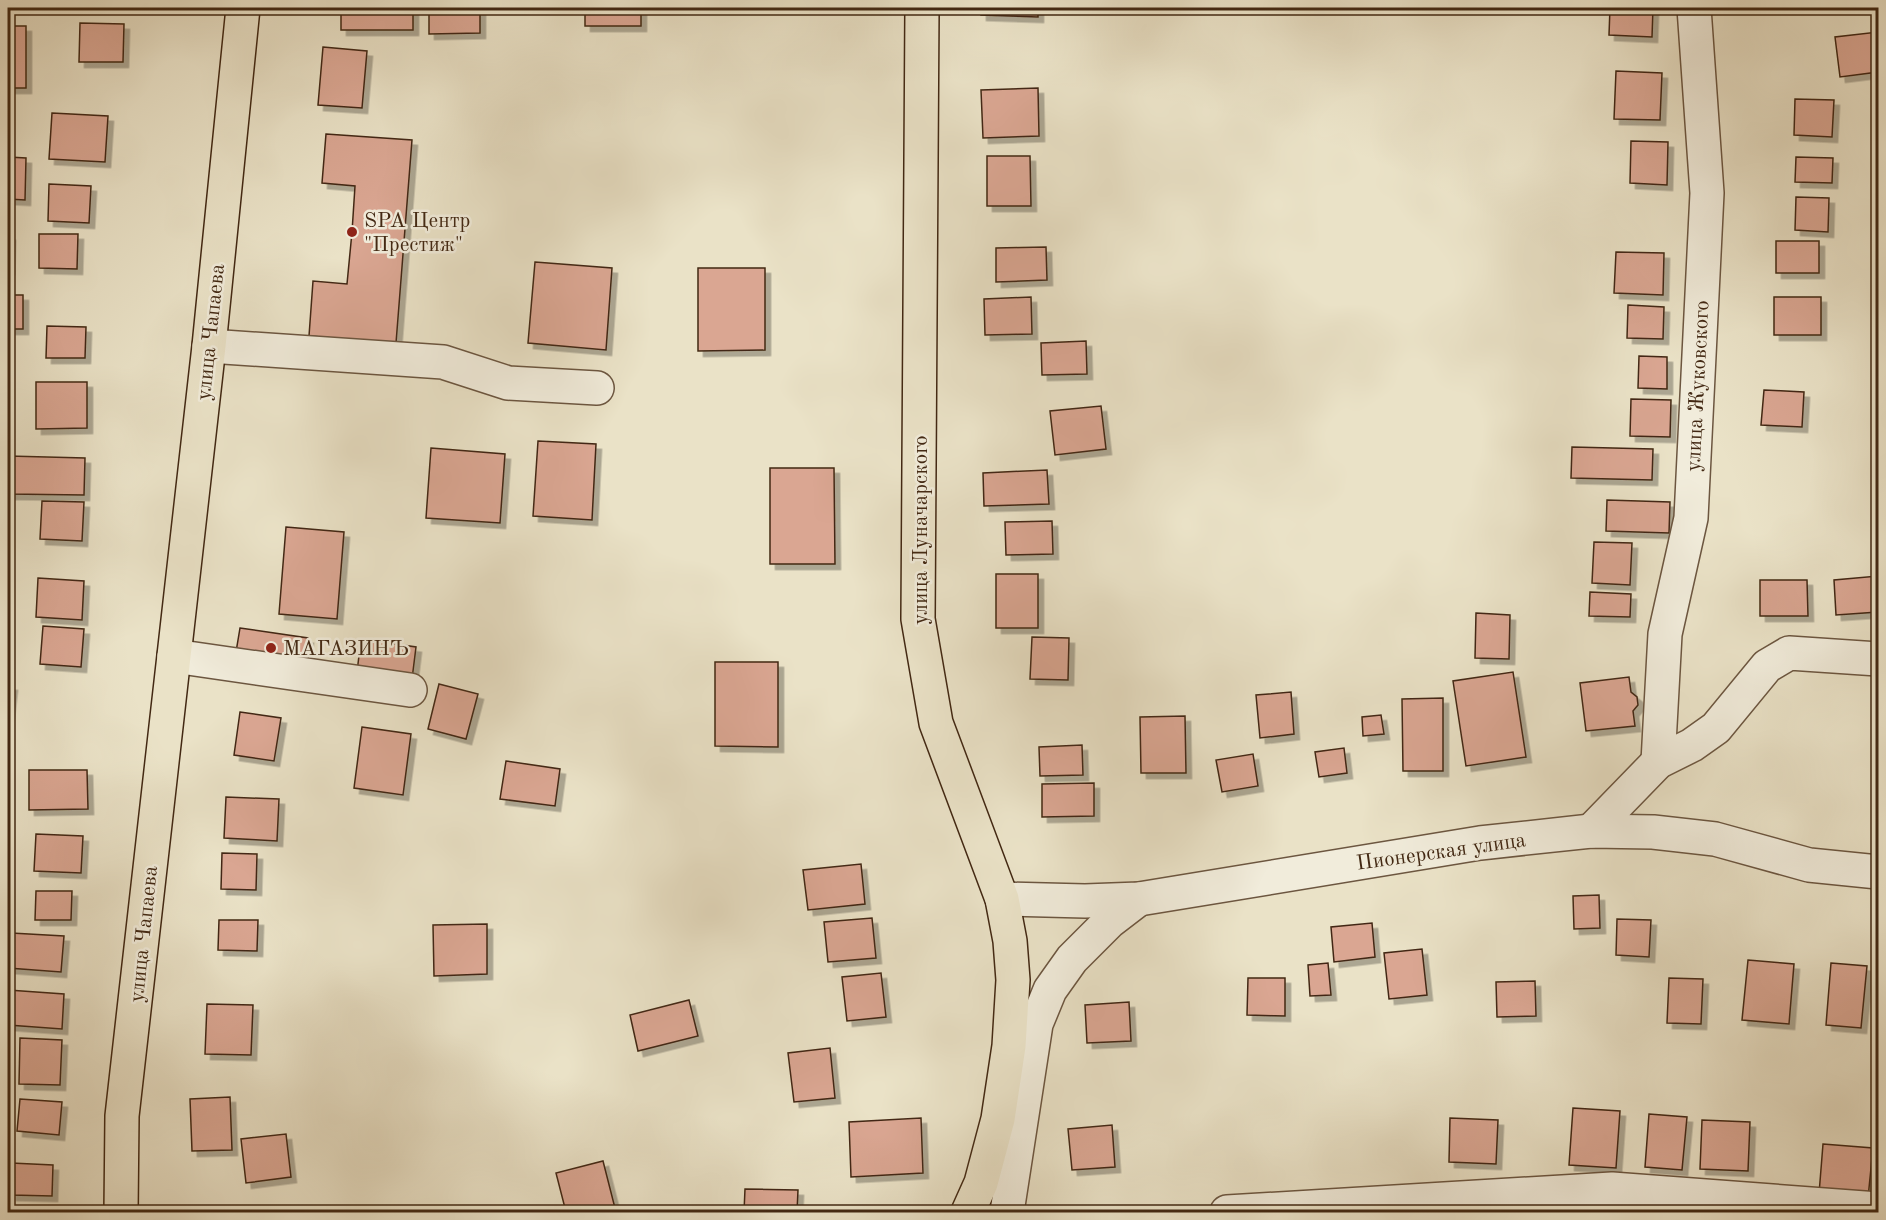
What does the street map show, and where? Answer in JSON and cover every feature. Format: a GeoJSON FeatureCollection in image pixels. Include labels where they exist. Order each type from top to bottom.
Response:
{"type":"FeatureCollection","features":[{"type":"Feature","properties":{"kind":"main road","name":"улица Чапаева"},"geometry":{"type":"LineString","coordinates":[[121,1212],[122,1116],[209,346],[243,8]]}},
{"type":"Feature","properties":{"kind":"main road","name":"улица Луначарского"},"geometry":{"type":"LineString","coordinates":[[922,8],[918,619],[936,723],[1002,899],[1010,941],[1013,980],[1009,1046],[998,1119],[981,1183],[968,1212]]}},
{"type":"Feature","properties":{"kind":"street","name":"улица Жуковского"},"geometry":{"type":"LineString","coordinates":[[1658,762],[1665,634],[1691,518],[1706,216],[1706,182],[1694,8]]}},
{"type":"Feature","properties":{"kind":"street"},"geometry":{"type":"LineString","coordinates":[[209,346],[442,362],[508,382],[597,388]]}},
{"type":"Feature","properties":{"kind":"street"},"geometry":{"type":"LineString","coordinates":[[1591,831],[1658,762],[1692,745],[1716,728],[1767,666],[1790,653],[1878,659]]}},
{"type":"Feature","properties":{"kind":"street"},"geometry":{"type":"LineString","coordinates":[[174,656],[410,690]]}},
{"type":"Feature","properties":{"kind":"street","name":"Пионерская улица"},"geometry":{"type":"LineString","coordinates":[[1002,899],[1085,902],[1139,899],[1479,843],[1591,831],[1653,832],[1715,839],[1809,865],[1878,872]]}},
{"type":"Feature","properties":{"kind":"street"},"geometry":{"type":"LineString","coordinates":[[1007,1212],[1036,1024],[1050,990],[1072,959],[1109,922],[1139,899]]}},
{"type":"Feature","properties":{"kind":"street"},"geometry":{"type":"LineString","coordinates":[[1227,1212],[1612,1189],[1878,1209]]}},
{"type":"Feature","properties":{"kind":"building"},"geometry":{"type":"Polygon","coordinates":[[[341,8],[413,8],[413,30],[341,30],[341,8]]]}},
{"type":"Feature","properties":{"kind":"building"},"geometry":{"type":"Polygon","coordinates":[[[429,8],[480,8],[480,33],[429,34],[429,8]]]}},
{"type":"Feature","properties":{"kind":"building"},"geometry":{"type":"Polygon","coordinates":[[[585,8],[641,8],[641,26],[585,26],[585,8]]]}},
{"type":"Feature","properties":{"kind":"building"},"geometry":{"type":"Polygon","coordinates":[[[981,8],[1038,8],[1038,17],[981,15],[981,8]]]}},
{"type":"Feature","properties":{"kind":"building"},"geometry":{"type":"Polygon","coordinates":[[[1610,8],[1653,8],[1652,37],[1609,35],[1610,8]]]}},
{"type":"Feature","properties":{"kind":"building"},"geometry":{"type":"Polygon","coordinates":[[[80,23],[124,24],[123,62],[79,62],[80,23]]]}},
{"type":"Feature","properties":{"kind":"building"},"geometry":{"type":"Polygon","coordinates":[[[8,26],[26,26],[26,88],[8,88],[8,26]]]}},
{"type":"Feature","properties":{"kind":"building"},"geometry":{"type":"Polygon","coordinates":[[[1878,32],[1878,72],[1840,77],[1835,37],[1878,32]]]}},
{"type":"Feature","properties":{"kind":"building"},"geometry":{"type":"Polygon","coordinates":[[[323,47],[367,51],[362,108],[318,105],[323,47]]]}},
{"type":"Feature","properties":{"kind":"building"},"geometry":{"type":"Polygon","coordinates":[[[1616,71],[1662,73],[1660,120],[1614,119],[1616,71]]]}},
{"type":"Feature","properties":{"kind":"building"},"geometry":{"type":"Polygon","coordinates":[[[1038,88],[1039,136],[983,138],[981,90],[1038,88]]]}},
{"type":"Feature","properties":{"kind":"building"},"geometry":{"type":"Polygon","coordinates":[[[1795,99],[1834,100],[1832,137],[1794,135],[1795,99]]]}},
{"type":"Feature","properties":{"kind":"building"},"geometry":{"type":"Polygon","coordinates":[[[52,113],[108,116],[105,162],[49,159],[52,113]]]}},
{"type":"Feature","properties":{"kind":"building"},"geometry":{"type":"Polygon","coordinates":[[[326,134],[412,140],[396,343],[309,336],[313,281],[347,284],[352,232],[355,186],[322,183],[326,134]]]}},
{"type":"Feature","properties":{"kind":"building"},"geometry":{"type":"Polygon","coordinates":[[[1631,141],[1668,142],[1667,185],[1630,183],[1631,141]]]}},
{"type":"Feature","properties":{"kind":"building"},"geometry":{"type":"Polygon","coordinates":[[[987,156],[1030,156],[1031,206],[987,206],[987,156]]]}},
{"type":"Feature","properties":{"kind":"building"},"geometry":{"type":"Polygon","coordinates":[[[8,157],[26,158],[25,200],[8,199],[8,157]]]}},
{"type":"Feature","properties":{"kind":"building"},"geometry":{"type":"Polygon","coordinates":[[[1796,157],[1833,158],[1832,183],[1795,182],[1796,157]]]}},
{"type":"Feature","properties":{"kind":"building"},"geometry":{"type":"Polygon","coordinates":[[[49,184],[91,186],[89,223],[48,221],[49,184]]]}},
{"type":"Feature","properties":{"kind":"building"},"geometry":{"type":"Polygon","coordinates":[[[1796,197],[1829,198],[1828,232],[1795,230],[1796,197]]]}},
{"type":"Feature","properties":{"kind":"building"},"geometry":{"type":"Polygon","coordinates":[[[39,234],[78,234],[77,269],[39,268],[39,234]]]}},
{"type":"Feature","properties":{"kind":"building"},"geometry":{"type":"Polygon","coordinates":[[[8,235],[10,235],[9,269],[8,269],[8,235]]]}},
{"type":"Feature","properties":{"kind":"building"},"geometry":{"type":"Polygon","coordinates":[[[1776,241],[1819,241],[1819,273],[1776,273],[1776,241]]]}},
{"type":"Feature","properties":{"kind":"building"},"geometry":{"type":"Polygon","coordinates":[[[1046,247],[1047,280],[996,282],[996,248],[1046,247]]]}},
{"type":"Feature","properties":{"kind":"building"},"geometry":{"type":"Polygon","coordinates":[[[1616,252],[1664,253],[1663,295],[1614,293],[1616,252]]]}},
{"type":"Feature","properties":{"kind":"building"},"geometry":{"type":"Polygon","coordinates":[[[535,262],[612,268],[606,350],[528,343],[535,262]]]}},
{"type":"Feature","properties":{"kind":"building"},"geometry":{"type":"Polygon","coordinates":[[[698,268],[765,268],[765,350],[698,351],[698,268]]]}},
{"type":"Feature","properties":{"kind":"building"},"geometry":{"type":"Polygon","coordinates":[[[8,295],[23,295],[23,329],[8,329],[8,295]]]}},
{"type":"Feature","properties":{"kind":"building"},"geometry":{"type":"Polygon","coordinates":[[[1031,297],[1032,334],[985,335],[984,299],[1031,297]]]}},
{"type":"Feature","properties":{"kind":"building"},"geometry":{"type":"Polygon","coordinates":[[[1774,297],[1821,297],[1821,335],[1774,335],[1774,297]]]}},
{"type":"Feature","properties":{"kind":"building"},"geometry":{"type":"Polygon","coordinates":[[[1628,305],[1664,307],[1663,339],[1627,338],[1628,305]]]}},
{"type":"Feature","properties":{"kind":"building"},"geometry":{"type":"Polygon","coordinates":[[[47,326],[86,327],[85,358],[46,358],[47,326]]]}},
{"type":"Feature","properties":{"kind":"building"},"geometry":{"type":"Polygon","coordinates":[[[1086,341],[1087,374],[1042,375],[1041,343],[1086,341]]]}},
{"type":"Feature","properties":{"kind":"building"},"geometry":{"type":"Polygon","coordinates":[[[1639,356],[1667,357],[1667,389],[1638,388],[1639,356]]]}},
{"type":"Feature","properties":{"kind":"building"},"geometry":{"type":"Polygon","coordinates":[[[36,382],[87,382],[87,428],[36,429],[36,382]]]}},
{"type":"Feature","properties":{"kind":"building"},"geometry":{"type":"Polygon","coordinates":[[[1764,390],[1804,392],[1802,427],[1761,425],[1764,390]]]}},
{"type":"Feature","properties":{"kind":"building"},"geometry":{"type":"Polygon","coordinates":[[[1631,399],[1671,400],[1670,437],[1630,436],[1631,399]]]}},
{"type":"Feature","properties":{"kind":"building"},"geometry":{"type":"Polygon","coordinates":[[[1101,406],[1106,449],[1055,455],[1050,411],[1101,406]]]}},
{"type":"Feature","properties":{"kind":"building"},"geometry":{"type":"Polygon","coordinates":[[[538,441],[596,444],[592,520],[533,516],[538,441]]]}},
{"type":"Feature","properties":{"kind":"building"},"geometry":{"type":"Polygon","coordinates":[[[1572,447],[1653,449],[1652,480],[1571,478],[1572,447]]]}},
{"type":"Feature","properties":{"kind":"building"},"geometry":{"type":"Polygon","coordinates":[[[431,448],[505,454],[500,523],[426,518],[431,448]]]}},
{"type":"Feature","properties":{"kind":"building"},"geometry":{"type":"Polygon","coordinates":[[[8,456],[85,458],[84,495],[8,494],[8,456]]]}},
{"type":"Feature","properties":{"kind":"building"},"geometry":{"type":"Polygon","coordinates":[[[770,468],[834,468],[835,564],[770,564],[770,468]]]}},
{"type":"Feature","properties":{"kind":"building"},"geometry":{"type":"Polygon","coordinates":[[[1047,470],[1049,504],[984,506],[983,473],[1047,470]]]}},
{"type":"Feature","properties":{"kind":"building"},"geometry":{"type":"Polygon","coordinates":[[[1607,500],[1670,502],[1669,533],[1606,531],[1607,500]]]}},
{"type":"Feature","properties":{"kind":"building"},"geometry":{"type":"Polygon","coordinates":[[[42,501],[84,502],[82,541],[40,539],[42,501]]]}},
{"type":"Feature","properties":{"kind":"building"},"geometry":{"type":"Polygon","coordinates":[[[1052,521],[1053,554],[1006,555],[1005,522],[1052,521]]]}},
{"type":"Feature","properties":{"kind":"building"},"geometry":{"type":"Polygon","coordinates":[[[286,527],[344,532],[337,619],[279,614],[286,527]]]}},
{"type":"Feature","properties":{"kind":"building"},"geometry":{"type":"Polygon","coordinates":[[[1594,542],[1632,543],[1630,585],[1592,583],[1594,542]]]}},
{"type":"Feature","properties":{"kind":"building"},"geometry":{"type":"Polygon","coordinates":[[[996,574],[1038,574],[1038,628],[996,628],[996,574]]]}},
{"type":"Feature","properties":{"kind":"building"},"geometry":{"type":"Polygon","coordinates":[[[1878,576],[1878,612],[1836,615],[1834,580],[1878,576]]]}},
{"type":"Feature","properties":{"kind":"building"},"geometry":{"type":"Polygon","coordinates":[[[38,578],[84,581],[82,620],[36,617],[38,578]]]}},
{"type":"Feature","properties":{"kind":"building"},"geometry":{"type":"Polygon","coordinates":[[[1760,580],[1807,580],[1808,616],[1760,616],[1760,580]]]}},
{"type":"Feature","properties":{"kind":"building"},"geometry":{"type":"Polygon","coordinates":[[[1590,592],[1631,594],[1630,617],[1589,616],[1590,592]]]}},
{"type":"Feature","properties":{"kind":"building"},"geometry":{"type":"Polygon","coordinates":[[[1476,613],[1510,615],[1509,659],[1475,658],[1476,613]]]}},
{"type":"Feature","properties":{"kind":"building"},"geometry":{"type":"Polygon","coordinates":[[[43,626],[84,629],[81,667],[40,664],[43,626]]]}},
{"type":"Feature","properties":{"kind":"building","name":"МАГАЗИНЪ"},"geometry":{"type":"Polygon","coordinates":[[[240,628],[308,638],[303,669],[235,658],[240,628]]]}},
{"type":"Feature","properties":{"kind":"building"},"geometry":{"type":"Polygon","coordinates":[[[1032,637],[1069,638],[1068,680],[1030,679],[1032,637]]]}},
{"type":"Feature","properties":{"kind":"building"},"geometry":{"type":"Polygon","coordinates":[[[361,639],[416,647],[412,679],[357,672],[361,639]]]}},
{"type":"Feature","properties":{"kind":"building"},"geometry":{"type":"Polygon","coordinates":[[[715,662],[778,662],[778,747],[715,746],[715,662]]]}},
{"type":"Feature","properties":{"kind":"building"},"geometry":{"type":"Polygon","coordinates":[[[1513,672],[1526,757],[1466,766],[1453,681],[1513,672]]]}},
{"type":"Feature","properties":{"kind":"building"},"geometry":{"type":"Polygon","coordinates":[[[1629,677],[1631,692],[1637,697],[1638,705],[1633,711],[1635,726],[1586,731],[1580,683],[1629,677]]]}},
{"type":"Feature","properties":{"kind":"building"},"geometry":{"type":"Polygon","coordinates":[[[439,684],[478,694],[466,739],[428,729],[439,684]]]}},
{"type":"Feature","properties":{"kind":"building"},"geometry":{"type":"Polygon","coordinates":[[[8,685],[12,685],[8,719],[8,685]]]}},
{"type":"Feature","properties":{"kind":"building"},"geometry":{"type":"Polygon","coordinates":[[[1291,692],[1294,734],[1260,738],[1256,695],[1291,692]]]}},
{"type":"Feature","properties":{"kind":"building"},"geometry":{"type":"Polygon","coordinates":[[[1443,698],[1443,771],[1403,771],[1402,699],[1443,698]]]}},
{"type":"Feature","properties":{"kind":"building"},"geometry":{"type":"Polygon","coordinates":[[[240,712],[281,718],[274,761],[234,755],[240,712]]]}},
{"type":"Feature","properties":{"kind":"building"},"geometry":{"type":"Polygon","coordinates":[[[1381,715],[1384,734],[1363,736],[1362,717],[1381,715]]]}},
{"type":"Feature","properties":{"kind":"building"},"geometry":{"type":"Polygon","coordinates":[[[1185,716],[1186,773],[1141,773],[1140,717],[1185,716]]]}},
{"type":"Feature","properties":{"kind":"building"},"geometry":{"type":"Polygon","coordinates":[[[362,727],[411,734],[403,795],[354,788],[362,727]]]}},
{"type":"Feature","properties":{"kind":"building"},"geometry":{"type":"Polygon","coordinates":[[[1082,745],[1083,775],[1040,776],[1039,747],[1082,745]]]}},
{"type":"Feature","properties":{"kind":"building"},"geometry":{"type":"Polygon","coordinates":[[[1344,748],[1347,773],[1319,777],[1315,752],[1344,748]]]}},
{"type":"Feature","properties":{"kind":"building"},"geometry":{"type":"Polygon","coordinates":[[[1253,754],[1258,786],[1222,792],[1216,760],[1253,754]]]}},
{"type":"Feature","properties":{"kind":"building"},"geometry":{"type":"Polygon","coordinates":[[[506,761],[560,769],[555,806],[500,799],[506,761]]]}},
{"type":"Feature","properties":{"kind":"building"},"geometry":{"type":"Polygon","coordinates":[[[29,770],[87,770],[88,809],[29,810],[29,770]]]}},
{"type":"Feature","properties":{"kind":"building"},"geometry":{"type":"Polygon","coordinates":[[[1094,783],[1094,816],[1042,817],[1042,784],[1094,783]]]}},
{"type":"Feature","properties":{"kind":"building"},"geometry":{"type":"Polygon","coordinates":[[[226,797],[279,799],[277,841],[224,838],[226,797]]]}},
{"type":"Feature","properties":{"kind":"building"},"geometry":{"type":"Polygon","coordinates":[[[36,834],[83,836],[81,873],[34,871],[36,834]]]}},
{"type":"Feature","properties":{"kind":"building"},"geometry":{"type":"Polygon","coordinates":[[[222,853],[257,854],[256,890],[221,889],[222,853]]]}},
{"type":"Feature","properties":{"kind":"building"},"geometry":{"type":"Polygon","coordinates":[[[861,864],[865,904],[808,910],[803,870],[861,864]]]}},
{"type":"Feature","properties":{"kind":"building"},"geometry":{"type":"Polygon","coordinates":[[[36,891],[72,891],[71,920],[35,920],[36,891]]]}},
{"type":"Feature","properties":{"kind":"building"},"geometry":{"type":"Polygon","coordinates":[[[1599,895],[1600,928],[1574,929],[1573,896],[1599,895]]]}},
{"type":"Feature","properties":{"kind":"building"},"geometry":{"type":"Polygon","coordinates":[[[872,918],[876,958],[828,962],[824,922],[872,918]]]}},
{"type":"Feature","properties":{"kind":"building"},"geometry":{"type":"Polygon","coordinates":[[[1617,919],[1651,920],[1649,957],[1616,955],[1617,919]]]}},
{"type":"Feature","properties":{"kind":"building"},"geometry":{"type":"Polygon","coordinates":[[[219,920],[258,920],[257,951],[218,950],[219,920]]]}},
{"type":"Feature","properties":{"kind":"building"},"geometry":{"type":"Polygon","coordinates":[[[1372,923],[1375,957],[1334,962],[1331,927],[1372,923]]]}},
{"type":"Feature","properties":{"kind":"building"},"geometry":{"type":"Polygon","coordinates":[[[487,924],[487,974],[434,976],[433,925],[487,924]]]}},
{"type":"Feature","properties":{"kind":"building"},"geometry":{"type":"Polygon","coordinates":[[[11,933],[64,936],[61,972],[8,968],[11,933]]]}},
{"type":"Feature","properties":{"kind":"building"},"geometry":{"type":"Polygon","coordinates":[[[1422,949],[1427,995],[1389,999],[1384,953],[1422,949]]]}},
{"type":"Feature","properties":{"kind":"building"},"geometry":{"type":"Polygon","coordinates":[[[1748,960],[1794,964],[1789,1024],[1742,1020],[1748,960]]]}},
{"type":"Feature","properties":{"kind":"building"},"geometry":{"type":"Polygon","coordinates":[[[1328,963],[1331,995],[1310,996],[1308,965],[1328,963]]]}},
{"type":"Feature","properties":{"kind":"building"},"geometry":{"type":"Polygon","coordinates":[[[1831,963],[1867,966],[1861,1028],[1826,1025],[1831,963]]]}},
{"type":"Feature","properties":{"kind":"building"},"geometry":{"type":"Polygon","coordinates":[[[881,973],[886,1017],[847,1021],[842,977],[881,973]]]}},
{"type":"Feature","properties":{"kind":"building"},"geometry":{"type":"Polygon","coordinates":[[[1248,978],[1285,978],[1285,1016],[1247,1015],[1248,978]]]}},
{"type":"Feature","properties":{"kind":"building"},"geometry":{"type":"Polygon","coordinates":[[[1669,978],[1703,979],[1701,1024],[1667,1023],[1669,978]]]}},
{"type":"Feature","properties":{"kind":"building"},"geometry":{"type":"Polygon","coordinates":[[[1535,981],[1536,1016],[1497,1017],[1496,982],[1535,981]]]}},
{"type":"Feature","properties":{"kind":"building"},"geometry":{"type":"Polygon","coordinates":[[[8,990],[64,994],[62,1029],[8,1025],[8,990]]]}},
{"type":"Feature","properties":{"kind":"building"},"geometry":{"type":"Polygon","coordinates":[[[689,1000],[698,1036],[638,1051],[630,1015],[689,1000]]]}},
{"type":"Feature","properties":{"kind":"building"},"geometry":{"type":"Polygon","coordinates":[[[1129,1002],[1131,1041],[1087,1043],[1085,1005],[1129,1002]]]}},
{"type":"Feature","properties":{"kind":"building"},"geometry":{"type":"Polygon","coordinates":[[[207,1004],[253,1005],[251,1055],[205,1054],[207,1004]]]}},
{"type":"Feature","properties":{"kind":"building"},"geometry":{"type":"Polygon","coordinates":[[[20,1038],[62,1040],[60,1085],[19,1084],[20,1038]]]}},
{"type":"Feature","properties":{"kind":"building"},"geometry":{"type":"Polygon","coordinates":[[[830,1048],[835,1098],[794,1102],[788,1053],[830,1048]]]}},
{"type":"Feature","properties":{"kind":"building"},"geometry":{"type":"Polygon","coordinates":[[[230,1097],[232,1150],[192,1151],[190,1099],[230,1097]]]}},
{"type":"Feature","properties":{"kind":"building"},"geometry":{"type":"Polygon","coordinates":[[[20,1099],[62,1102],[59,1135],[17,1131],[20,1099]]]}},
{"type":"Feature","properties":{"kind":"building"},"geometry":{"type":"Polygon","coordinates":[[[1573,1108],[1620,1111],[1616,1168],[1569,1165],[1573,1108]]]}},
{"type":"Feature","properties":{"kind":"building"},"geometry":{"type":"Polygon","coordinates":[[[1649,1114],[1687,1117],[1682,1170],[1645,1167],[1649,1114]]]}},
{"type":"Feature","properties":{"kind":"building"},"geometry":{"type":"Polygon","coordinates":[[[921,1118],[923,1173],[851,1177],[849,1122],[921,1118]]]}},
{"type":"Feature","properties":{"kind":"building"},"geometry":{"type":"Polygon","coordinates":[[[1450,1118],[1498,1120],[1496,1164],[1449,1162],[1450,1118]]]}},
{"type":"Feature","properties":{"kind":"building"},"geometry":{"type":"Polygon","coordinates":[[[1702,1120],[1750,1122],[1748,1171],[1700,1169],[1702,1120]]]}},
{"type":"Feature","properties":{"kind":"building"},"geometry":{"type":"Polygon","coordinates":[[[1112,1125],[1115,1167],[1072,1170],[1068,1129],[1112,1125]]]}},
{"type":"Feature","properties":{"kind":"building"},"geometry":{"type":"Polygon","coordinates":[[[286,1134],[291,1177],[246,1183],[241,1139],[286,1134]]]}},
{"type":"Feature","properties":{"kind":"building"},"geometry":{"type":"Polygon","coordinates":[[[1823,1144],[1873,1148],[1868,1198],[1819,1194],[1823,1144]]]}},
{"type":"Feature","properties":{"kind":"building"},"geometry":{"type":"Polygon","coordinates":[[[603,1161],[616,1212],[566,1212],[556,1173],[603,1161]]]}},
{"type":"Feature","properties":{"kind":"building"},"geometry":{"type":"Polygon","coordinates":[[[11,1163],[53,1165],[52,1196],[11,1195],[11,1163]]]}},
{"type":"Feature","properties":{"kind":"building"},"geometry":{"type":"Polygon","coordinates":[[[745,1189],[798,1190],[797,1212],[744,1212],[745,1189]]]}},
{"type":"Feature","properties":{"kind":"place","name":"SPA Центр \"Престиж\""},"geometry":{"type":"Point","coordinates":[352,232]}},
{"type":"Feature","properties":{"kind":"place","name":"МАГАЗИНЪ"},"geometry":{"type":"Point","coordinates":[271,648]}}]}
